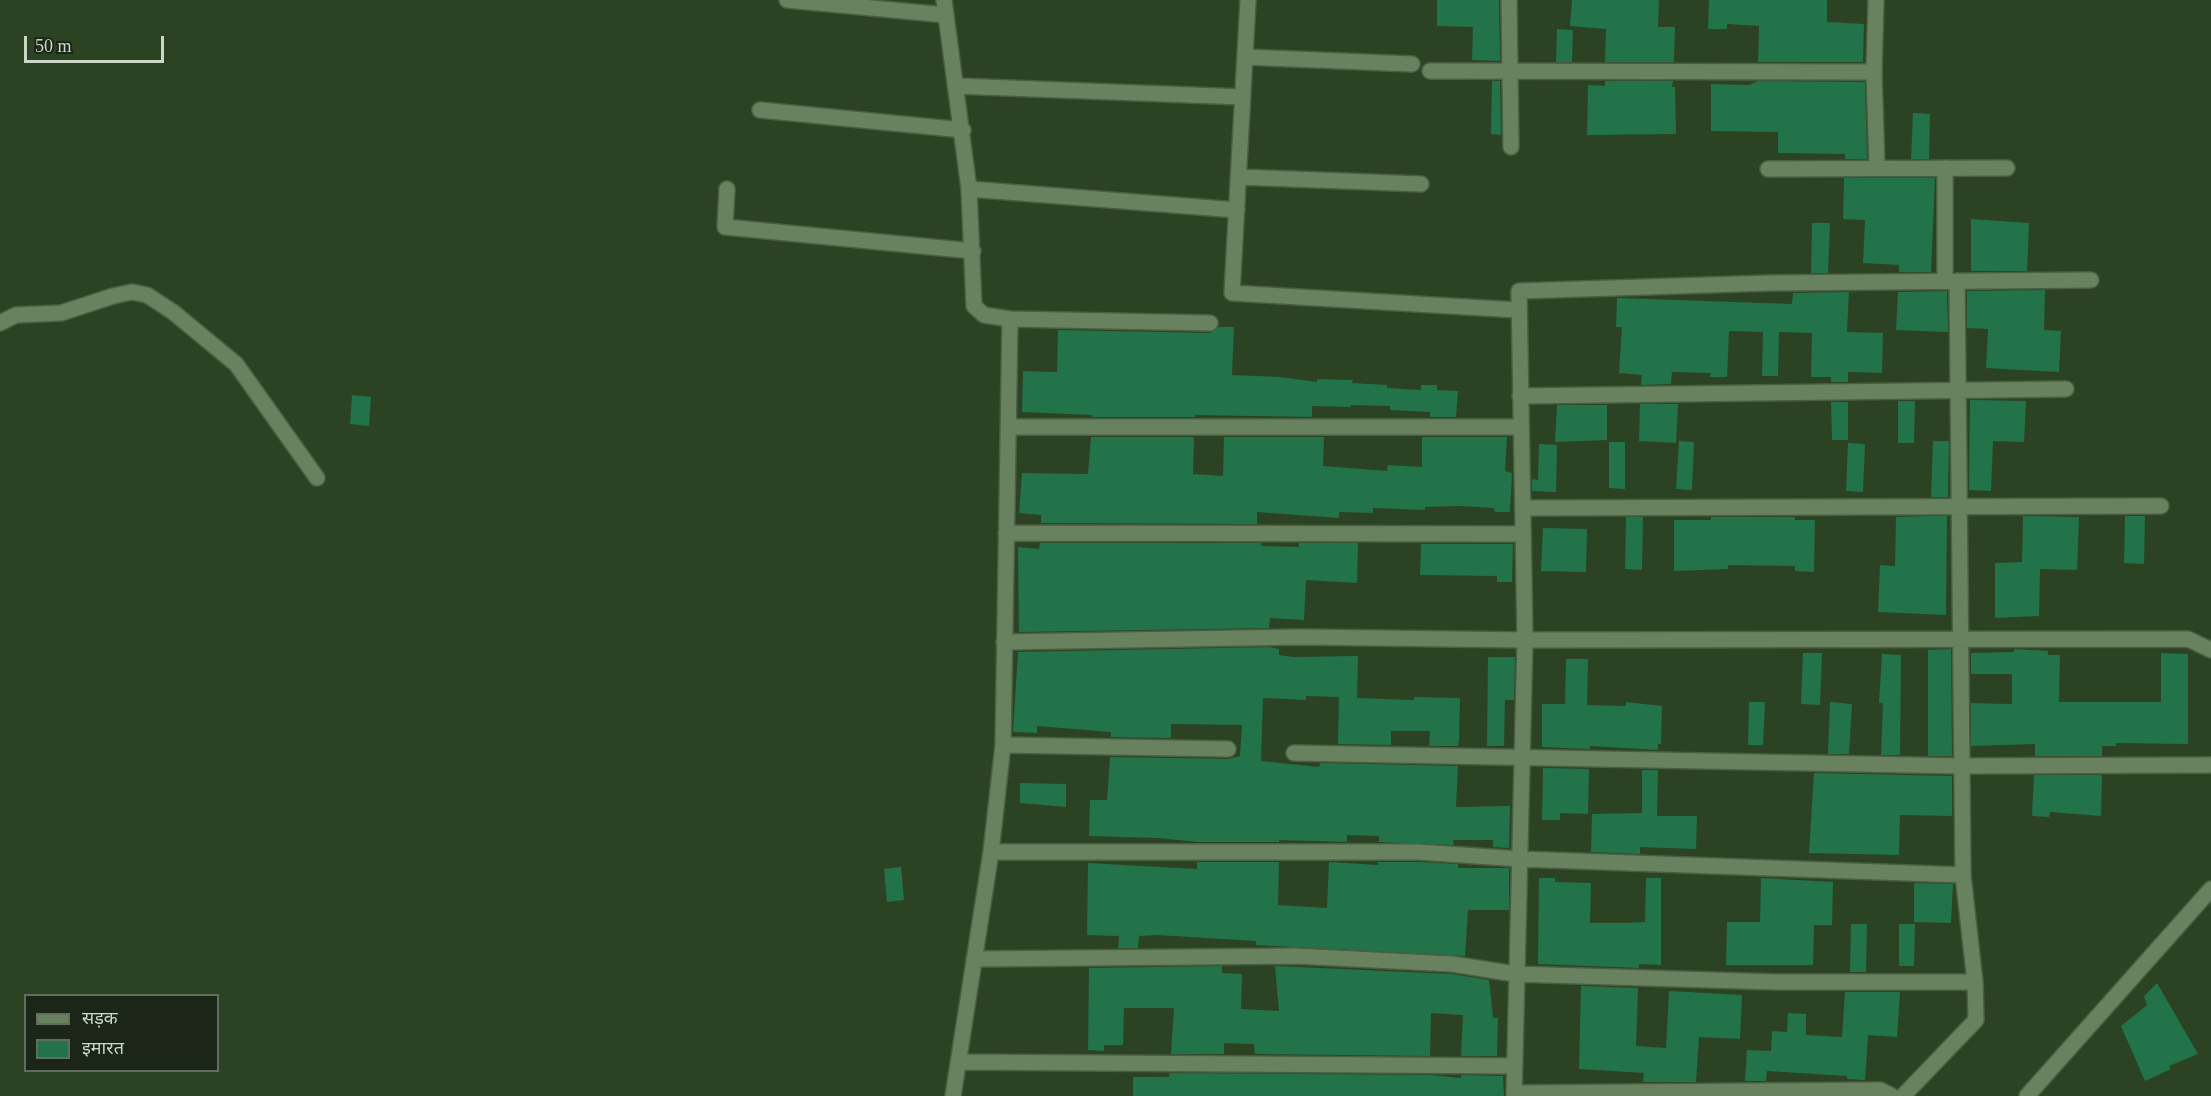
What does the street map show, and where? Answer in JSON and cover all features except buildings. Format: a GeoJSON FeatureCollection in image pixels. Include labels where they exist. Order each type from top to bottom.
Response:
{"type":"FeatureCollection","features":[{"type":"Feature","properties":{"kind":"street"},"geometry":{"type":"LineString","coordinates":[[787,0],[945,8],[963,130],[969,189],[974,306],[984,315],[1010,319],[1210,323]]}},
{"type":"Feature","properties":{"kind":"street"},"geometry":{"type":"LineString","coordinates":[[1248,0],[1232,293],[1517,310]]}},
{"type":"Feature","properties":{"kind":"street"},"geometry":{"type":"LineString","coordinates":[[1509,0],[1511,147]]}},
{"type":"Feature","properties":{"kind":"street"},"geometry":{"type":"LineString","coordinates":[[1876,0],[1874,72],[1877,167]]}},
{"type":"Feature","properties":{"kind":"street"},"geometry":{"type":"LineString","coordinates":[[1245,57],[1412,64]]}},
{"type":"Feature","properties":{"kind":"street"},"geometry":{"type":"LineString","coordinates":[[1430,71],[1509,73],[1874,72]]}},
{"type":"Feature","properties":{"kind":"street"},"geometry":{"type":"LineString","coordinates":[[956,86],[1243,97]]}},
{"type":"Feature","properties":{"kind":"street"},"geometry":{"type":"LineString","coordinates":[[760,110],[963,130]]}},
{"type":"Feature","properties":{"kind":"street"},"geometry":{"type":"LineString","coordinates":[[1903,1096],[1976,1020],[1975,982],[1963,875],[1958,390],[1945,168]]}},
{"type":"Feature","properties":{"kind":"street"},"geometry":{"type":"LineString","coordinates":[[1768,169],[2007,168]]}},
{"type":"Feature","properties":{"kind":"street"},"geometry":{"type":"LineString","coordinates":[[1239,177],[1420,184]]}},
{"type":"Feature","properties":{"kind":"street"},"geometry":{"type":"LineString","coordinates":[[727,189],[725,227],[973,251]]}},
{"type":"Feature","properties":{"kind":"street"},"geometry":{"type":"LineString","coordinates":[[969,189],[1237,210]]}},
{"type":"Feature","properties":{"kind":"street"},"geometry":{"type":"LineString","coordinates":[[1892,1096],[1880,1090],[1514,1094],[1515,974],[1525,639],[1517,310],[1519,291],[1770,283],[2091,280]]}},
{"type":"Feature","properties":{"kind":"street"},"geometry":{"type":"LineString","coordinates":[[0,323],[16,315],[61,313],[132,292],[147,295],[173,312],[236,364],[316,478]]}},
{"type":"Feature","properties":{"kind":"street"},"geometry":{"type":"LineString","coordinates":[[953,1096],[991,852],[1003,745],[1010,319]]}},
{"type":"Feature","properties":{"kind":"street"},"geometry":{"type":"LineString","coordinates":[[1520,396],[2066,389]]}},
{"type":"Feature","properties":{"kind":"street"},"geometry":{"type":"LineString","coordinates":[[1008,427],[1521,427]]}},
{"type":"Feature","properties":{"kind":"street"},"geometry":{"type":"LineString","coordinates":[[1523,508],[2161,506]]}},
{"type":"Feature","properties":{"kind":"street"},"geometry":{"type":"LineString","coordinates":[[1006,533],[1522,534]]}},
{"type":"Feature","properties":{"kind":"street"},"geometry":{"type":"LineString","coordinates":[[1004,642],[1302,637],[2188,639],[2211,650]]}},
{"type":"Feature","properties":{"kind":"street"},"geometry":{"type":"LineString","coordinates":[[1003,745],[1228,749]]}},
{"type":"Feature","properties":{"kind":"street"},"geometry":{"type":"LineString","coordinates":[[1294,753],[1961,766],[2211,765]]}},
{"type":"Feature","properties":{"kind":"street"},"geometry":{"type":"LineString","coordinates":[[991,852],[1419,852],[1520,859],[1963,875]]}},
{"type":"Feature","properties":{"kind":"street"},"geometry":{"type":"LineString","coordinates":[[2027,1096],[2211,889]]}},
{"type":"Feature","properties":{"kind":"street"},"geometry":{"type":"LineString","coordinates":[[974,959],[1296,956],[1452,964],[1515,974],[1776,982],[1975,982]]}},
{"type":"Feature","properties":{"kind":"street"},"geometry":{"type":"LineString","coordinates":[[959,1062],[1515,1066]]}}]}
